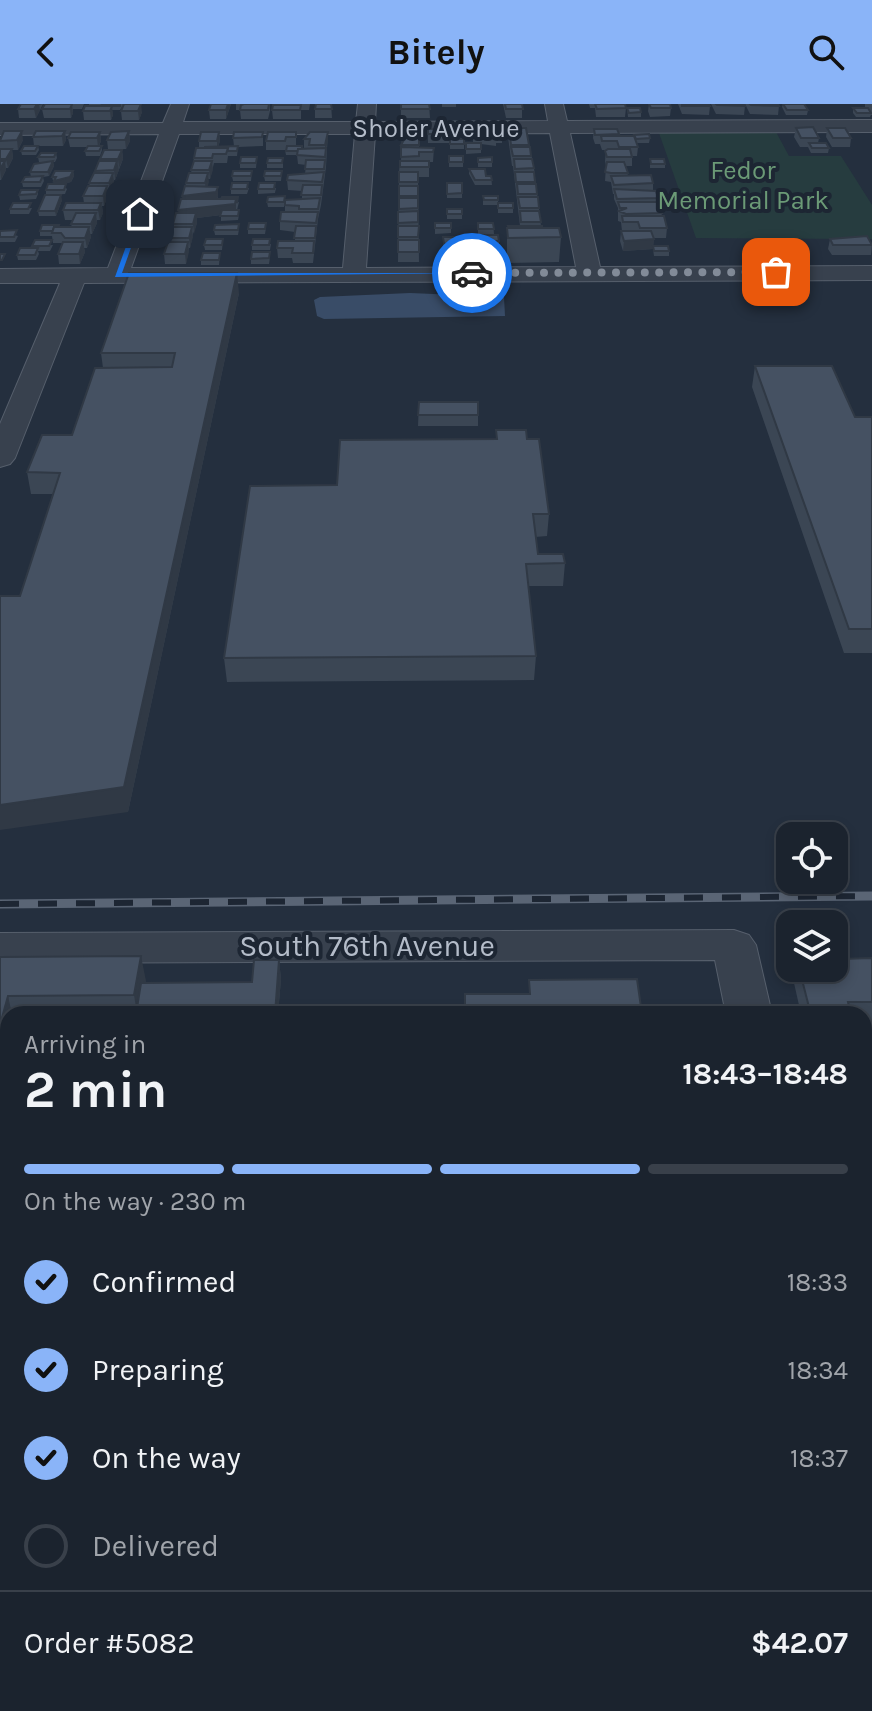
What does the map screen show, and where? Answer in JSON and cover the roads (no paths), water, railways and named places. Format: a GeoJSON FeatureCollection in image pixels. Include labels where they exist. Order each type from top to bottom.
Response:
{"type":"FeatureCollection","features":[{"type":"Feature","properties":{"kind":"street"},"geometry":{"type":"LineString","coordinates":[[117,275],[180,104]]}},
{"type":"Feature","properties":{"kind":"street"},"geometry":{"type":"LineString","coordinates":[[354,274],[367,104]]}},
{"type":"Feature","properties":{"kind":"street"},"geometry":{"type":"LineString","coordinates":[[554,104],[589,272]]}},
{"type":"Feature","properties":{"kind":"street","name":"Sholer Avenue"},"geometry":{"type":"LineString","coordinates":[[0,129],[872,126]]}},
{"type":"Feature","properties":{"kind":"street"},"geometry":{"type":"LineString","coordinates":[[0,276],[872,273]]}},
{"type":"Feature","properties":{"kind":"street"},"geometry":{"type":"LineString","coordinates":[[0,458],[75,276]]}},
{"type":"Feature","properties":{"kind":"street","name":"South 76th Avenue"},"geometry":{"type":"LineString","coordinates":[[0,948],[734,945],[747,1006]]}},
{"type":"Feature","properties":{"kind":"water"},"geometry":{"type":"Polygon","coordinates":[[[410,293],[504,297],[505,316],[324,319],[317,316],[314,300],[320,297],[410,293]]]}},
{"type":"Feature","properties":{"kind":"railway"},"geometry":{"type":"LineString","coordinates":[[0,904],[872,896]]}},
{"type":"Feature","properties":{"kind":"park label","name":"Fedor Memorial Park"},"geometry":{"type":"Point","coordinates":[743,185]}}]}
